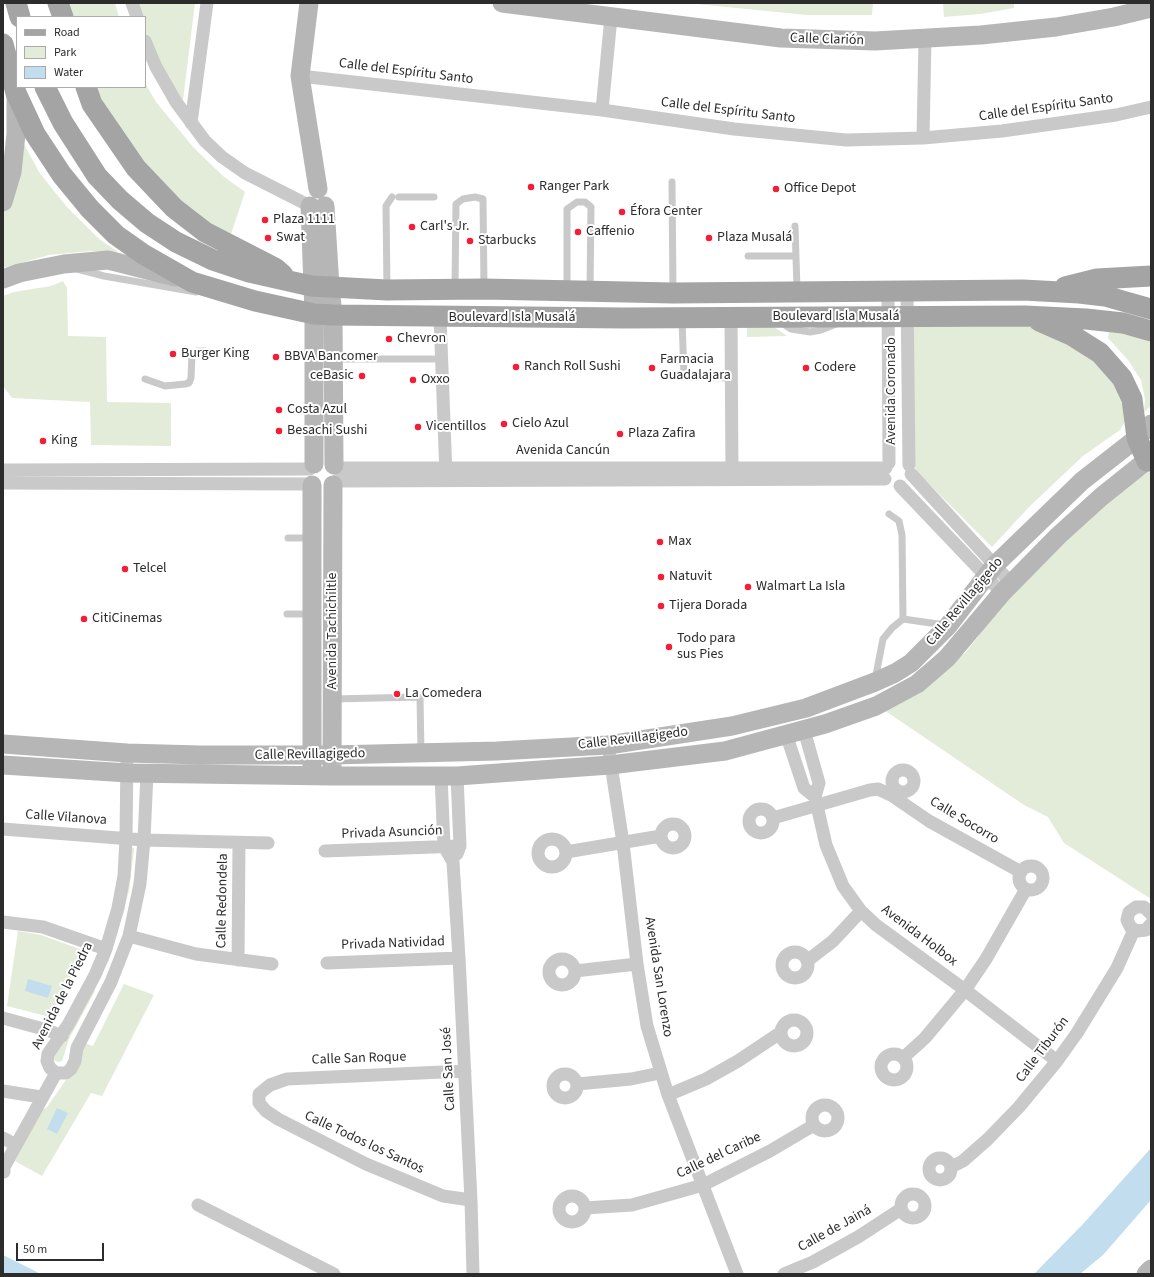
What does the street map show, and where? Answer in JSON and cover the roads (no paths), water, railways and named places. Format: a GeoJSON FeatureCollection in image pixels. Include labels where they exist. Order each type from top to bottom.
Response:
{"type":"FeatureCollection","features":[{"type":"Feature","properties":{"kind":"main road"},"geometry":{"type":"LineString","coordinates":[[16,3],[20,16]]}},
{"type":"Feature","properties":{"kind":"main road"},"geometry":{"type":"LineString","coordinates":[[58,3],[63,16]]}},
{"type":"Feature","properties":{"kind":"main road","name":"Boulevard Isla Musalá"},"geometry":{"type":"LineString","coordinates":[[3,44],[16,93],[35,134],[62,174],[90,209],[121,238],[143,254],[192,282],[255,301],[323,314],[440,317],[624,318],[775,316],[842,320],[1025,316],[1086,319],[1123,323],[1151,331]]}},
{"type":"Feature","properties":{"kind":"main road","name":"Boulevard Isla Musalá"},"geometry":{"type":"LineString","coordinates":[[46,88],[70,135],[97,176],[120,200],[147,223],[176,242],[213,260],[249,272],[289,281],[321,287],[387,290],[484,289],[625,293],[1049,291],[1104,296],[1151,309]]}},
{"type":"Feature","properties":{"kind":"main road"},"geometry":{"type":"LineString","coordinates":[[86,88],[92,104],[113,137],[136,168],[164,199],[189,221],[205,232],[275,268],[289,281]]}},
{"type":"Feature","properties":{"kind":"main road"},"geometry":{"type":"LineString","coordinates":[[1049,291],[1097,279],[1151,276]]}},
{"type":"Feature","properties":{"kind":"main road"},"geometry":{"type":"LineString","coordinates":[[624,318],[625,293]]}},
{"type":"Feature","properties":{"kind":"main road"},"geometry":{"type":"LineString","coordinates":[[1025,316],[1074,336],[1100,353],[1122,378],[1144,431],[1150,459]]}},
{"type":"Feature","properties":{"kind":"street"},"geometry":{"type":"LineString","coordinates":[[132,3],[137,16]]}},
{"type":"Feature","properties":{"kind":"street"},"geometry":{"type":"LineString","coordinates":[[191,123],[207,3]]}},
{"type":"Feature","properties":{"kind":"street","name":"Avenida Tachichiltle"},"geometry":{"type":"LineString","coordinates":[[308,3],[300,76],[318,200],[323,314],[312,475],[312,776]]}},
{"type":"Feature","properties":{"kind":"street","name":"Calle Clarión"},"geometry":{"type":"LineString","coordinates":[[502,3],[781,38],[875,41],[982,36],[1056,27],[1114,17],[1151,8]]}},
{"type":"Feature","properties":{"kind":"street"},"geometry":{"type":"LineString","coordinates":[[602,110],[611,17]]}},
{"type":"Feature","properties":{"kind":"street"},"geometry":{"type":"LineString","coordinates":[[923,138],[925,38]]}},
{"type":"Feature","properties":{"kind":"street"},"geometry":{"type":"LineString","coordinates":[[146,43],[166,85],[191,123],[205,141],[228,161],[245,173],[318,200]]}},
{"type":"Feature","properties":{"kind":"street","name":"Calle del Espíritu Santo"},"geometry":{"type":"LineString","coordinates":[[300,76],[602,110],[734,129],[846,140],[923,138],[1010,130],[1116,115],[1151,107]]}},
{"type":"Feature","properties":{"kind":"street"},"geometry":{"type":"LineString","coordinates":[[3,202],[12,172],[16,134],[16,93]]}},
{"type":"Feature","properties":{"kind":"street"},"geometry":{"type":"LineString","coordinates":[[3,279],[19,273],[64,264],[108,260],[192,282]]}},
{"type":"Feature","properties":{"kind":"street","name":"Avenida Coronado"},"geometry":{"type":"LineString","coordinates":[[887,470],[889,319],[897,292]]}},
{"type":"Feature","properties":{"kind":"street","name":"Avenida Coronado"},"geometry":{"type":"LineString","coordinates":[[897,292],[889,319],[910,470]]}},
{"type":"Feature","properties":{"kind":"street","name":"Avenida Tachichiltle"},"geometry":{"type":"LineString","coordinates":[[323,314],[334,359],[335,475],[332,776]]}},
{"type":"Feature","properties":{"kind":"street"},"geometry":{"type":"LineString","coordinates":[[440,317],[446,474]]}},
{"type":"Feature","properties":{"kind":"street"},"geometry":{"type":"LineString","coordinates":[[731,317],[732,473]]}},
{"type":"Feature","properties":{"kind":"street","name":"Calle Revillagigedo"},"geometry":{"type":"LineString","coordinates":[[3,744],[127,753],[312,755],[421,753],[608,745],[732,726],[806,708],[875,682],[895,673],[911,663],[948,626],[990,571],[1082,481],[1144,431]]}},
{"type":"Feature","properties":{"kind":"street","name":"Calle Revillagigedo"},"geometry":{"type":"LineString","coordinates":[[3,765],[128,773],[312,776],[449,776],[610,765],[725,751],[804,730],[876,706],[917,684],[947,658],[1007,588],[1078,517],[1125,477],[1150,459]]}},
{"type":"Feature","properties":{"kind":"street"},"geometry":{"type":"LineString","coordinates":[[3,483],[312,475],[326,460],[335,475],[330,488],[321,489],[312,475]]}},
{"type":"Feature","properties":{"kind":"street"},"geometry":{"type":"LineString","coordinates":[[990,571],[901,460],[887,470],[891,484],[900,486],[1007,588]]}},
{"type":"Feature","properties":{"kind":"street"},"geometry":{"type":"LineString","coordinates":[[3,470],[312,475]]}},
{"type":"Feature","properties":{"kind":"street","name":"Avenida Cancún"},"geometry":{"type":"LineString","coordinates":[[335,475],[732,473],[887,470]]}},
{"type":"Feature","properties":{"kind":"street"},"geometry":{"type":"LineString","coordinates":[[900,486],[908,482],[910,470]]}},
{"type":"Feature","properties":{"kind":"street","name":"Avenida Holbox"},"geometry":{"type":"LineString","coordinates":[[804,730],[819,782],[816,802],[826,845],[843,886],[861,911],[905,948],[966,990],[1057,1061]]}},
{"type":"Feature","properties":{"kind":"street","name":"Avenida Holbox"},"geometry":{"type":"LineString","coordinates":[[786,734],[804,788],[816,802]]}},
{"type":"Feature","properties":{"kind":"street","name":"Avenida San Lorenzo"},"geometry":{"type":"LineString","coordinates":[[608,745],[623,843],[637,964],[647,1026],[660,1073],[736,1274]]}},
{"type":"Feature","properties":{"kind":"street","name":"Avenida de la Piedra"},"geometry":{"type":"LineString","coordinates":[[56,1073],[50,1068],[47,1061],[48,1054],[62,1036],[96,975],[106,949],[118,908],[124,876],[128,773],[127,753]]}},
{"type":"Feature","properties":{"kind":"street"},"geometry":{"type":"LineString","coordinates":[[4,1172],[4,1167],[41,1097],[56,1073],[66,1073],[71,1069],[75,1061],[76,1048],[111,982],[129,936],[137,904],[144,840],[147,773]]}},
{"type":"Feature","properties":{"kind":"street","name":"Calle San José"},"geometry":{"type":"LineString","coordinates":[[449,776],[460,846],[453,862]]}},
{"type":"Feature","properties":{"kind":"street","name":"Calle San José"},"geometry":{"type":"LineString","coordinates":[[449,776],[444,846],[453,862],[471,1200],[472,1274]]}},
{"type":"Feature","properties":{"kind":"street","name":"Calle Socorro"},"geometry":{"type":"LineString","coordinates":[[773,818],[816,802],[878,788],[894,793],[929,821],[1021,872]]}},
{"type":"Feature","properties":{"kind":"street","name":"Calle Vilanova"},"geometry":{"type":"LineString","coordinates":[[3,829],[126,838]]}},
{"type":"Feature","properties":{"kind":"street"},"geometry":{"type":"LineString","coordinates":[[566,852],[661,836]]}},
{"type":"Feature","properties":{"kind":"street","name":"Calle Redondela"},"geometry":{"type":"LineString","coordinates":[[126,838],[144,840],[268,843]]}},
{"type":"Feature","properties":{"kind":"street","name":"Calle Redondela"},"geometry":{"type":"LineString","coordinates":[[238,960],[239,843]]}},
{"type":"Feature","properties":{"kind":"street","name":"Privada Asunción"},"geometry":{"type":"LineString","coordinates":[[325,851],[460,846]]}},
{"type":"Feature","properties":{"kind":"street"},"geometry":{"type":"LineString","coordinates":[[1031,866],[1038,868],[1043,874],[1041,886],[1034,890],[1026,889],[1020,883],[1021,872],[1031,866]]}},
{"type":"Feature","properties":{"kind":"street"},"geometry":{"type":"LineString","coordinates":[[904,1057],[929,1034],[966,990],[986,959],[1026,889]]}},
{"type":"Feature","properties":{"kind":"street"},"geometry":{"type":"LineString","coordinates":[[1151,914],[1144,907],[1132,909],[1127,920],[1130,928],[1134,930],[1142,931],[1151,924]]}},
{"type":"Feature","properties":{"kind":"street"},"geometry":{"type":"LineString","coordinates":[[808,961],[833,942],[861,911]]}},
{"type":"Feature","properties":{"kind":"street"},"geometry":{"type":"LineString","coordinates":[[3,922],[44,928],[106,949]]}},
{"type":"Feature","properties":{"kind":"street","name":"Calle Tiburón"},"geometry":{"type":"LineString","coordinates":[[951,1167],[963,1161],[988,1139],[1019,1107],[1057,1061],[1077,1033],[1117,968],[1134,930]]}},
{"type":"Feature","properties":{"kind":"street","name":"Calle Redondela"},"geometry":{"type":"LineString","coordinates":[[129,936],[196,954],[272,964]]}},
{"type":"Feature","properties":{"kind":"street","name":"Privada Natividad"},"geometry":{"type":"LineString","coordinates":[[328,963],[459,958]]}},
{"type":"Feature","properties":{"kind":"street"},"geometry":{"type":"LineString","coordinates":[[575,971],[637,964]]}},
{"type":"Feature","properties":{"kind":"street"},"geometry":{"type":"LineString","coordinates":[[96,975],[111,982]]}},
{"type":"Feature","properties":{"kind":"street"},"geometry":{"type":"LineString","coordinates":[[3,1018],[47,1030],[62,1036]]}},
{"type":"Feature","properties":{"kind":"street"},"geometry":{"type":"LineString","coordinates":[[668,1095],[706,1079],[738,1062],[780,1033]]}},
{"type":"Feature","properties":{"kind":"street","name":"Calle San Roque"},"geometry":{"type":"LineString","coordinates":[[259,1094],[270,1085],[287,1079],[465,1071]]}},
{"type":"Feature","properties":{"kind":"street"},"geometry":{"type":"LineString","coordinates":[[577,1084],[630,1079],[660,1073]]}},
{"type":"Feature","properties":{"kind":"street"},"geometry":{"type":"LineString","coordinates":[[3,1091],[41,1097]]}},
{"type":"Feature","properties":{"kind":"street","name":"Calle Todos los Santos"},"geometry":{"type":"LineString","coordinates":[[259,1094],[258,1103],[278,1120],[359,1161],[443,1196],[471,1200]]}},
{"type":"Feature","properties":{"kind":"street","name":"Calle del Caribe"},"geometry":{"type":"LineString","coordinates":[[585,1208],[632,1205],[703,1184],[770,1151],[814,1125]]}},
{"type":"Feature","properties":{"kind":"street"},"geometry":{"type":"LineString","coordinates":[[3,1138],[16,1145]]}},
{"type":"Feature","properties":{"kind":"street"},"geometry":{"type":"LineString","coordinates":[[198,1205],[334,1274]]}},
{"type":"Feature","properties":{"kind":"street","name":"Calle de Jainá"},"geometry":{"type":"LineString","coordinates":[[784,1274],[813,1262],[858,1237],[901,1209]]}},
{"type":"Feature","properties":{"kind":"street"},"geometry":{"type":"LineString","coordinates":[[1146,1274],[1151,1269]]}},
{"type":"Feature","properties":{"kind":"lane"},"geometry":{"type":"LineString","coordinates":[[672,182],[673,293]]}},
{"type":"Feature","properties":{"kind":"lane"},"geometry":{"type":"LineString","coordinates":[[387,290],[386,206],[395,197],[434,198]]}},
{"type":"Feature","properties":{"kind":"lane"},"geometry":{"type":"LineString","coordinates":[[455,289],[456,204],[463,199],[475,197],[483,199],[484,289]]}},
{"type":"Feature","properties":{"kind":"lane"},"geometry":{"type":"LineString","coordinates":[[567,291],[567,209],[577,202],[585,202],[591,207],[590,292]]}},
{"type":"Feature","properties":{"kind":"lane"},"geometry":{"type":"LineString","coordinates":[[796,226],[797,292]]}},
{"type":"Feature","properties":{"kind":"lane"},"geometry":{"type":"LineString","coordinates":[[748,256],[796,256]]}},
{"type":"Feature","properties":{"kind":"lane"},"geometry":{"type":"LineString","coordinates":[[64,264],[104,276],[175,290],[195,292],[220,291]]}},
{"type":"Feature","properties":{"kind":"lane"},"geometry":{"type":"LineString","coordinates":[[682,317],[684,377],[731,378]]}},
{"type":"Feature","properties":{"kind":"lane"},"geometry":{"type":"LineString","coordinates":[[145,379],[166,386],[189,383],[191,378],[192,354],[197,351],[205,351]]}},
{"type":"Feature","properties":{"kind":"lane"},"geometry":{"type":"LineString","coordinates":[[334,359],[441,359]]}},
{"type":"Feature","properties":{"kind":"lane"},"geometry":{"type":"LineString","coordinates":[[889,514],[899,521],[902,535],[903,619]]}},
{"type":"Feature","properties":{"kind":"lane"},"geometry":{"type":"LineString","coordinates":[[288,538],[312,538]]}},
{"type":"Feature","properties":{"kind":"lane"},"geometry":{"type":"LineString","coordinates":[[287,614],[312,614]]}},
{"type":"Feature","properties":{"kind":"lane"},"geometry":{"type":"LineString","coordinates":[[875,682],[884,640],[892,628],[903,619],[948,626]]}},
{"type":"Feature","properties":{"kind":"lane"},"geometry":{"type":"LineString","coordinates":[[332,699],[420,697],[421,753]]}},
{"type":"Feature","properties":{"kind":"water"},"geometry":{"type":"Polygon","coordinates":[[[28,979],[52,986],[48,998],[25,991],[28,979]]]}},
{"type":"Feature","properties":{"kind":"water"},"geometry":{"type":"Polygon","coordinates":[[[57,1108],[68,1113],[57,1134],[47,1129],[57,1108]]]}},
{"type":"Feature","properties":{"kind":"water"},"geometry":{"type":"Polygon","coordinates":[[[1151,1148],[1151,1200],[1103,1255],[1080,1274],[1034,1274],[1083,1224],[1151,1148]]]}},
{"type":"Feature","properties":{"kind":"water"},"geometry":{"type":"Polygon","coordinates":[[[3,1255],[35,1271],[40,1274],[3,1274],[3,1255]]]}},
{"type":"Feature","properties":{"kind":"place","name":"Ranger Park"},"geometry":{"type":"Point","coordinates":[531,187]}},
{"type":"Feature","properties":{"kind":"place","name":"Office Depot"},"geometry":{"type":"Point","coordinates":[776,189]}},
{"type":"Feature","properties":{"kind":"place","name":"Éfora Center"},"geometry":{"type":"Point","coordinates":[622,212]}},
{"type":"Feature","properties":{"kind":"place","name":"Plaza 1111"},"geometry":{"type":"Point","coordinates":[265,220]}},
{"type":"Feature","properties":{"kind":"place","name":"Carl's Jr."},"geometry":{"type":"Point","coordinates":[412,227]}},
{"type":"Feature","properties":{"kind":"place","name":"Caffenio"},"geometry":{"type":"Point","coordinates":[578,232]}},
{"type":"Feature","properties":{"kind":"place","name":"Swat"},"geometry":{"type":"Point","coordinates":[268,238]}},
{"type":"Feature","properties":{"kind":"place","name":"Plaza Musalá"},"geometry":{"type":"Point","coordinates":[709,238]}},
{"type":"Feature","properties":{"kind":"place","name":"Starbucks"},"geometry":{"type":"Point","coordinates":[470,241]}},
{"type":"Feature","properties":{"kind":"place","name":"Chevron"},"geometry":{"type":"Point","coordinates":[389,339]}},
{"type":"Feature","properties":{"kind":"place","name":"Burger King"},"geometry":{"type":"Point","coordinates":[173,354]}},
{"type":"Feature","properties":{"kind":"place","name":"BBVA Bancomer"},"geometry":{"type":"Point","coordinates":[276,357]}},
{"type":"Feature","properties":{"kind":"place","name":"Ranch Roll Sushi"},"geometry":{"type":"Point","coordinates":[516,367]}},
{"type":"Feature","properties":{"kind":"place","name":"Farmacia Guadalajara"},"geometry":{"type":"Point","coordinates":[652,368]}},
{"type":"Feature","properties":{"kind":"place","name":"Codere"},"geometry":{"type":"Point","coordinates":[806,368]}},
{"type":"Feature","properties":{"kind":"place","name":"ceBasic"},"geometry":{"type":"Point","coordinates":[362,376]}},
{"type":"Feature","properties":{"kind":"place","name":"Oxxo"},"geometry":{"type":"Point","coordinates":[413,380]}},
{"type":"Feature","properties":{"kind":"place","name":"Costa Azul"},"geometry":{"type":"Point","coordinates":[279,410]}},
{"type":"Feature","properties":{"kind":"place","name":"Cielo Azul"},"geometry":{"type":"Point","coordinates":[504,424]}},
{"type":"Feature","properties":{"kind":"place","name":"Vicentillos"},"geometry":{"type":"Point","coordinates":[418,427]}},
{"type":"Feature","properties":{"kind":"place","name":"Besachi Sushi"},"geometry":{"type":"Point","coordinates":[279,431]}},
{"type":"Feature","properties":{"kind":"place","name":"Plaza Zafira"},"geometry":{"type":"Point","coordinates":[620,434]}},
{"type":"Feature","properties":{"kind":"place","name":"King"},"geometry":{"type":"Point","coordinates":[43,441]}},
{"type":"Feature","properties":{"kind":"place","name":"Max"},"geometry":{"type":"Point","coordinates":[660,542]}},
{"type":"Feature","properties":{"kind":"place","name":"Telcel"},"geometry":{"type":"Point","coordinates":[125,569]}},
{"type":"Feature","properties":{"kind":"place","name":"Natuvit"},"geometry":{"type":"Point","coordinates":[661,577]}},
{"type":"Feature","properties":{"kind":"place","name":"Walmart La Isla"},"geometry":{"type":"Point","coordinates":[748,587]}},
{"type":"Feature","properties":{"kind":"place","name":"Tijera Dorada"},"geometry":{"type":"Point","coordinates":[661,606]}},
{"type":"Feature","properties":{"kind":"place","name":"CitiCinemas"},"geometry":{"type":"Point","coordinates":[84,619]}},
{"type":"Feature","properties":{"kind":"place","name":"Todo para sus Pies"},"geometry":{"type":"Point","coordinates":[669,647]}},
{"type":"Feature","properties":{"kind":"place","name":"La Comedera"},"geometry":{"type":"Point","coordinates":[397,694]}}]}
